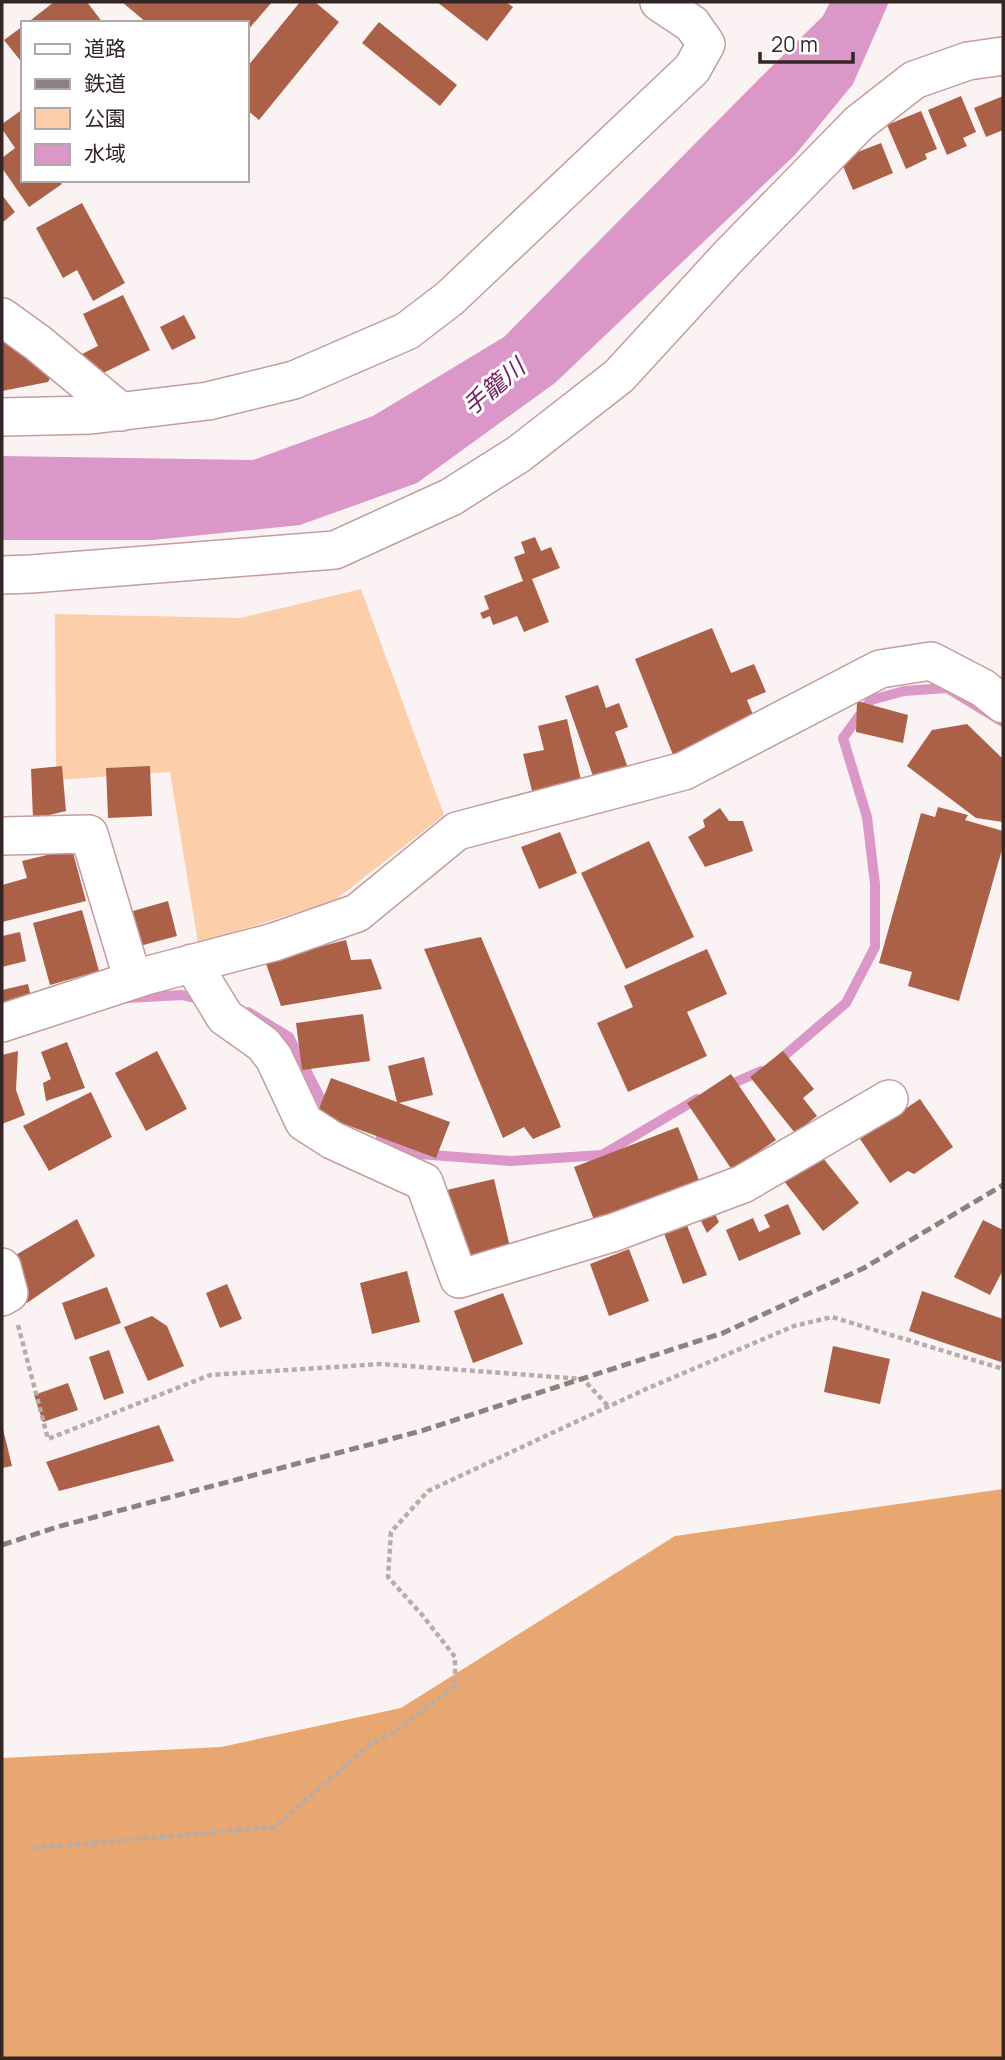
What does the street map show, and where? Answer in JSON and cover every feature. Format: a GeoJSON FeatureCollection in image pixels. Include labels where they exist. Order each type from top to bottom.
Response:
{"type":"FeatureCollection","features":[{"type":"Feature","properties":{"kind":"street"},"geometry":{"type":"LineString","coordinates":[[2,417],[91,415],[208,401],[294,380],[407,331],[450,298],[692,69],[706,44],[692,24],[659,2]]}},
{"type":"Feature","properties":{"kind":"street"},"geometry":{"type":"LineString","coordinates":[[2,575],[335,550],[451,497],[519,454],[619,376],[729,256],[859,123],[914,80],[968,61],[1003,56]]}},
{"type":"Feature","properties":{"kind":"street"},"geometry":{"type":"LineString","coordinates":[[2,317],[38,343],[121,412]]}},
{"type":"Feature","properties":{"kind":"street"},"geometry":{"type":"LineString","coordinates":[[208,989],[275,942],[358,913],[457,831],[684,771],[880,669],[931,661],[983,688],[1003,704]]}},
{"type":"Feature","properties":{"kind":"street"},"geometry":{"type":"LineString","coordinates":[[2,836],[89,834],[133,980]]}},
{"type":"Feature","properties":{"kind":"street"},"geometry":{"type":"LineString","coordinates":[[2,1023],[133,980],[208,989],[274,1058],[304,1122],[332,1140],[424,1182],[459,1279],[615,1232],[743,1184],[889,1099]]}},
{"type":"Feature","properties":{"kind":"path"},"geometry":{"type":"LineString","coordinates":[[4,1286],[48,1439],[210,1376],[381,1364],[583,1379],[609,1407]]}},
{"type":"Feature","properties":{"kind":"path"},"geometry":{"type":"LineString","coordinates":[[33,1848],[275,1827],[370,1744],[389,1735],[455,1686],[455,1657],[388,1577],[391,1532],[428,1491],[609,1407],[794,1326],[832,1317],[1003,1369]]}},
{"type":"Feature","properties":{"kind":"green space"},"geometry":{"type":"Polygon","coordinates":[[[361,589],[444,815],[334,901],[198,943],[170,772],[56,780],[55,614],[240,618],[361,589]]]}},
{"type":"Feature","properties":{"kind":"shaded area"},"geometry":{"type":"Polygon","coordinates":[[[1003,1489],[1003,2058],[2,2058],[2,1758],[221,1747],[401,1708],[675,1536],[1003,1489]]]}},
{"type":"Feature","properties":{"kind":"water","name":"手籠川"},"geometry":{"type":"Polygon","coordinates":[[[830,2],[889,2],[853,84],[795,155],[555,383],[417,483],[300,525],[153,540],[2,540],[2,456],[253,460],[373,416],[504,337],[823,16],[830,2]]]}},
{"type":"Feature","properties":{"kind":"building"},"geometry":{"type":"Polygon","coordinates":[[[54,2],[87,2],[101,21],[30,21],[54,2]]]}},
{"type":"Feature","properties":{"kind":"building"},"geometry":{"type":"Polygon","coordinates":[[[122,2],[272,2],[248,30],[248,21],[145,21],[122,2]]]}},
{"type":"Feature","properties":{"kind":"building"},"geometry":{"type":"Polygon","coordinates":[[[300,2],[315,2],[339,22],[259,120],[248,111],[248,66],[300,2]]]}},
{"type":"Feature","properties":{"kind":"building"},"geometry":{"type":"Polygon","coordinates":[[[437,2],[506,2],[513,7],[487,41],[437,2]]]}},
{"type":"Feature","properties":{"kind":"building"},"geometry":{"type":"Polygon","coordinates":[[[379,22],[457,85],[440,106],[362,43],[379,22]]]}},
{"type":"Feature","properties":{"kind":"building"},"geometry":{"type":"Polygon","coordinates":[[[21,27],[21,61],[4,40],[21,27]]]}},
{"type":"Feature","properties":{"kind":"building"},"geometry":{"type":"Polygon","coordinates":[[[961,96],[976,132],[963,138],[967,146],[947,155],[928,110],[961,96]]]}},
{"type":"Feature","properties":{"kind":"building"},"geometry":{"type":"Polygon","coordinates":[[[1003,96],[1003,130],[986,137],[974,108],[1003,96]]]}},
{"type":"Feature","properties":{"kind":"building"},"geometry":{"type":"Polygon","coordinates":[[[21,110],[21,182],[62,184],[29,207],[2,168],[2,158],[15,148],[2,129],[2,124],[21,110]]]}},
{"type":"Feature","properties":{"kind":"building"},"geometry":{"type":"Polygon","coordinates":[[[921,111],[937,149],[925,154],[927,159],[906,169],[887,125],[921,111]]]}},
{"type":"Feature","properties":{"kind":"building"},"geometry":{"type":"Polygon","coordinates":[[[881,143],[893,173],[853,190],[840,159],[881,143]]]}},
{"type":"Feature","properties":{"kind":"building"},"geometry":{"type":"Polygon","coordinates":[[[2,195],[15,212],[2,223],[2,195]]]}},
{"type":"Feature","properties":{"kind":"building"},"geometry":{"type":"Polygon","coordinates":[[[82,203],[125,283],[93,301],[77,270],[63,278],[36,228],[82,203]]]}},
{"type":"Feature","properties":{"kind":"building"},"geometry":{"type":"Polygon","coordinates":[[[123,295],[150,350],[93,378],[82,354],[98,346],[83,314],[123,295]]]}},
{"type":"Feature","properties":{"kind":"building"},"geometry":{"type":"Polygon","coordinates":[[[184,315],[196,338],[172,350],[160,327],[184,315]]]}},
{"type":"Feature","properties":{"kind":"building"},"geometry":{"type":"Polygon","coordinates":[[[2,331],[58,364],[48,382],[2,391],[2,331]]]}},
{"type":"Feature","properties":{"kind":"building"},"geometry":{"type":"Polygon","coordinates":[[[535,537],[541,551],[551,547],[560,568],[532,579],[549,622],[524,632],[517,616],[493,625],[490,616],[483,619],[480,613],[489,609],[484,596],[523,581],[514,557],[525,553],[521,542],[535,537]]]}},
{"type":"Feature","properties":{"kind":"building"},"geometry":{"type":"Polygon","coordinates":[[[712,628],[731,673],[754,664],[766,692],[747,700],[758,727],[675,760],[635,659],[712,628]]]}},
{"type":"Feature","properties":{"kind":"building"},"geometry":{"type":"Polygon","coordinates":[[[598,685],[606,708],[619,703],[628,727],[615,732],[628,768],[594,779],[565,696],[598,685]]]}},
{"type":"Feature","properties":{"kind":"building"},"geometry":{"type":"Polygon","coordinates":[[[857,701],[908,715],[903,743],[856,732],[857,701]]]}},
{"type":"Feature","properties":{"kind":"building"},"geometry":{"type":"Polygon","coordinates":[[[567,719],[581,780],[532,791],[523,754],[544,750],[538,726],[567,719]]]}},
{"type":"Feature","properties":{"kind":"building"},"geometry":{"type":"Polygon","coordinates":[[[967,724],[1003,759],[1003,822],[976,818],[907,766],[932,730],[967,724]]]}},
{"type":"Feature","properties":{"kind":"building"},"geometry":{"type":"Polygon","coordinates":[[[62,766],[66,811],[33,819],[31,769],[62,766]]]}},
{"type":"Feature","properties":{"kind":"building"},"geometry":{"type":"Polygon","coordinates":[[[150,766],[152,816],[108,818],[106,768],[150,766]]]}},
{"type":"Feature","properties":{"kind":"building"},"geometry":{"type":"Polygon","coordinates":[[[938,807],[968,815],[965,820],[1003,831],[1003,846],[959,1001],[908,986],[912,972],[879,963],[921,813],[935,817],[938,807]]]}},
{"type":"Feature","properties":{"kind":"building"},"geometry":{"type":"Polygon","coordinates":[[[720,808],[729,821],[743,821],[753,851],[705,867],[688,837],[705,827],[703,820],[720,808]]]}},
{"type":"Feature","properties":{"kind":"building"},"geometry":{"type":"Polygon","coordinates":[[[560,832],[577,873],[539,889],[521,847],[560,832]]]}},
{"type":"Feature","properties":{"kind":"building"},"geometry":{"type":"Polygon","coordinates":[[[649,841],[694,937],[626,969],[581,873],[649,841]]]}},
{"type":"Feature","properties":{"kind":"building"},"geometry":{"type":"Polygon","coordinates":[[[72,849],[86,901],[2,922],[2,885],[27,878],[22,861],[72,849]]]}},
{"type":"Feature","properties":{"kind":"building"},"geometry":{"type":"Polygon","coordinates":[[[168,901],[177,936],[136,947],[129,925],[136,923],[133,911],[168,901]]]}},
{"type":"Feature","properties":{"kind":"building"},"geometry":{"type":"Polygon","coordinates":[[[82,910],[99,971],[50,985],[33,923],[82,910]]]}},
{"type":"Feature","properties":{"kind":"building"},"geometry":{"type":"Polygon","coordinates":[[[20,932],[26,961],[2,967],[2,936],[20,932]]]}},
{"type":"Feature","properties":{"kind":"building"},"geometry":{"type":"Polygon","coordinates":[[[481,937],[561,1127],[533,1139],[524,1127],[503,1138],[424,949],[481,937]]]}},
{"type":"Feature","properties":{"kind":"building"},"geometry":{"type":"Polygon","coordinates":[[[346,940],[351,960],[371,959],[382,989],[281,1006],[265,961],[346,940]]]}},
{"type":"Feature","properties":{"kind":"building"},"geometry":{"type":"Polygon","coordinates":[[[707,949],[727,994],[687,1012],[707,1056],[628,1092],[597,1023],[633,1007],[624,986],[707,949]]]}},
{"type":"Feature","properties":{"kind":"building"},"geometry":{"type":"Polygon","coordinates":[[[28,984],[33,1005],[2,1012],[2,990],[28,984]]]}},
{"type":"Feature","properties":{"kind":"building"},"geometry":{"type":"Polygon","coordinates":[[[363,1014],[370,1061],[302,1070],[296,1023],[363,1014]]]}},
{"type":"Feature","properties":{"kind":"building"},"geometry":{"type":"Polygon","coordinates":[[[67,1042],[85,1088],[46,1101],[43,1083],[51,1079],[41,1052],[67,1042]]]}},
{"type":"Feature","properties":{"kind":"building"},"geometry":{"type":"Polygon","coordinates":[[[18,1051],[16,1090],[25,1115],[2,1124],[2,1055],[18,1051]]]}},
{"type":"Feature","properties":{"kind":"building"},"geometry":{"type":"Polygon","coordinates":[[[157,1051],[187,1109],[146,1131],[115,1073],[157,1051]]]}},
{"type":"Feature","properties":{"kind":"building"},"geometry":{"type":"Polygon","coordinates":[[[783,1051],[814,1089],[803,1098],[817,1116],[795,1133],[750,1077],[783,1051]]]}},
{"type":"Feature","properties":{"kind":"building"},"geometry":{"type":"Polygon","coordinates":[[[424,1057],[433,1095],[399,1103],[450,1122],[436,1158],[317,1114],[331,1078],[397,1102],[388,1066],[424,1057]]]}},
{"type":"Feature","properties":{"kind":"building"},"geometry":{"type":"Polygon","coordinates":[[[731,1074],[776,1140],[732,1170],[687,1103],[731,1074]]]}},
{"type":"Feature","properties":{"kind":"building"},"geometry":{"type":"Polygon","coordinates":[[[91,1092],[112,1137],[49,1171],[23,1126],[91,1092]]]}},
{"type":"Feature","properties":{"kind":"building"},"geometry":{"type":"Polygon","coordinates":[[[920,1099],[953,1147],[914,1174],[908,1171],[890,1183],[860,1139],[920,1099]]]}},
{"type":"Feature","properties":{"kind":"building"},"geometry":{"type":"Polygon","coordinates":[[[678,1127],[699,1180],[594,1220],[574,1167],[678,1127]]]}},
{"type":"Feature","properties":{"kind":"building"},"geometry":{"type":"Polygon","coordinates":[[[815,1148],[859,1203],[823,1231],[780,1176],[815,1148]]]}},
{"type":"Feature","properties":{"kind":"building"},"geometry":{"type":"Polygon","coordinates":[[[494,1179],[510,1247],[440,1263],[425,1195],[494,1179]]]}},
{"type":"Feature","properties":{"kind":"building"},"geometry":{"type":"Polygon","coordinates":[[[710,1204],[719,1222],[707,1233],[696,1211],[710,1204]]]}},
{"type":"Feature","properties":{"kind":"building"},"geometry":{"type":"Polygon","coordinates":[[[788,1204],[801,1234],[739,1261],[726,1230],[753,1218],[759,1232],[770,1227],[764,1215],[788,1204]]]}},
{"type":"Feature","properties":{"kind":"building"},"geometry":{"type":"Polygon","coordinates":[[[77,1219],[95,1256],[27,1303],[14,1256],[77,1219]]]}},
{"type":"Feature","properties":{"kind":"building"},"geometry":{"type":"Polygon","coordinates":[[[983,1220],[1003,1230],[1003,1270],[990,1295],[954,1277],[983,1220]]]}},
{"type":"Feature","properties":{"kind":"building"},"geometry":{"type":"Polygon","coordinates":[[[686,1223],[707,1275],[683,1284],[663,1231],[686,1223]]]}},
{"type":"Feature","properties":{"kind":"building"},"geometry":{"type":"Polygon","coordinates":[[[629,1249],[649,1301],[609,1316],[590,1264],[629,1249]]]}},
{"type":"Feature","properties":{"kind":"building"},"geometry":{"type":"Polygon","coordinates":[[[407,1271],[420,1322],[372,1334],[360,1283],[407,1271]]]}},
{"type":"Feature","properties":{"kind":"building"},"geometry":{"type":"Polygon","coordinates":[[[227,1284],[242,1319],[220,1328],[206,1293],[227,1284]]]}},
{"type":"Feature","properties":{"kind":"building"},"geometry":{"type":"Polygon","coordinates":[[[107,1287],[121,1323],[75,1340],[62,1303],[107,1287]]]}},
{"type":"Feature","properties":{"kind":"building"},"geometry":{"type":"Polygon","coordinates":[[[922,1291],[1003,1319],[1001,1362],[909,1331],[922,1291]]]}},
{"type":"Feature","properties":{"kind":"building"},"geometry":{"type":"Polygon","coordinates":[[[503,1293],[523,1344],[473,1363],[454,1311],[503,1293]]]}},
{"type":"Feature","properties":{"kind":"building"},"geometry":{"type":"Polygon","coordinates":[[[152,1316],[167,1326],[184,1366],[148,1381],[124,1327],[152,1316]]]}},
{"type":"Feature","properties":{"kind":"building"},"geometry":{"type":"Polygon","coordinates":[[[833,1346],[890,1359],[880,1404],[824,1392],[833,1346]]]}},
{"type":"Feature","properties":{"kind":"building"},"geometry":{"type":"Polygon","coordinates":[[[109,1350],[124,1393],[104,1400],[89,1357],[109,1350]]]}},
{"type":"Feature","properties":{"kind":"building"},"geometry":{"type":"Polygon","coordinates":[[[68,1383],[78,1410],[43,1422],[34,1395],[68,1383]]]}},
{"type":"Feature","properties":{"kind":"building"},"geometry":{"type":"Polygon","coordinates":[[[159,1425],[174,1461],[59,1491],[46,1462],[159,1425]]]}},
{"type":"Feature","properties":{"kind":"building"},"geometry":{"type":"Polygon","coordinates":[[[2,1430],[12,1466],[2,1468],[2,1430]]]}},
{"type":"Feature","properties":{"kind":"waterway"},"geometry":{"type":"LineString","coordinates":[[777,1062],[846,1003],[875,947],[875,884],[867,817],[843,738],[871,700],[904,691],[947,688],[1003,722]]}},
{"type":"Feature","properties":{"kind":"waterway"},"geometry":{"type":"LineString","coordinates":[[128,998],[182,995],[203,1000]]}},
{"type":"Feature","properties":{"kind":"waterway"},"geometry":{"type":"LineString","coordinates":[[248,1012],[289,1037],[327,1111]]}},
{"type":"Feature","properties":{"kind":"waterway"},"geometry":{"type":"LineString","coordinates":[[727,1086],[761,1071]]}},
{"type":"Feature","properties":{"kind":"waterway"},"geometry":{"type":"LineString","coordinates":[[381,1137],[419,1154],[511,1161],[602,1155],[697,1099]]}},
{"type":"Feature","properties":{"kind":"railway"},"geometry":{"type":"LineString","coordinates":[[2,1545],[57,1527],[421,1431],[723,1333],[864,1268],[1003,1185]]}}]}
